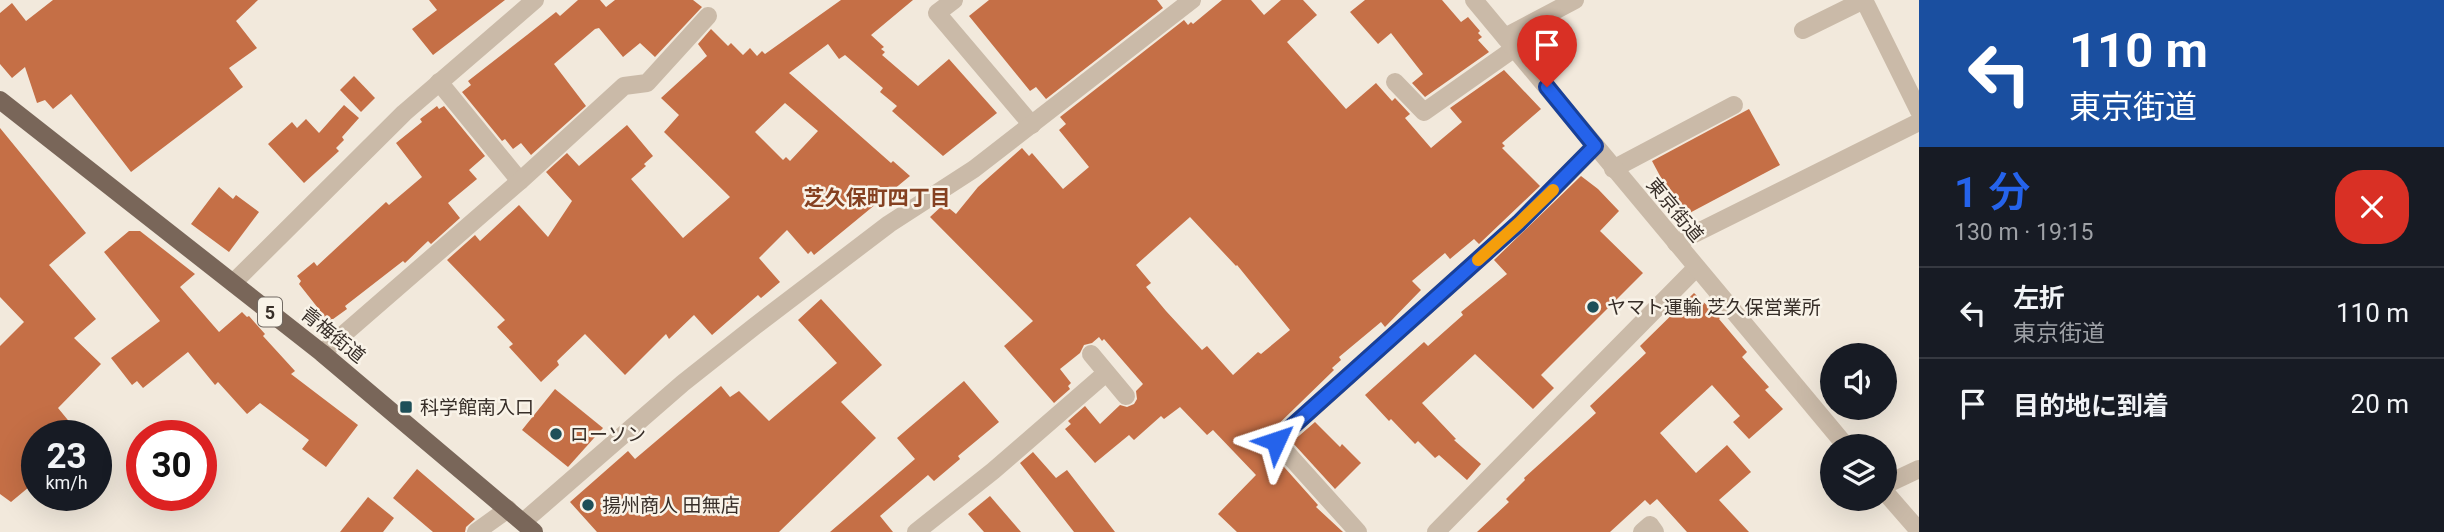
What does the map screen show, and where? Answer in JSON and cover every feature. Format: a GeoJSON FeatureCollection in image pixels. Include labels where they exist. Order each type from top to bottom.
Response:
{"type":"FeatureCollection","features":[{"type":"Feature","properties":{"kind":"main road","name":"青梅街道"},"geometry":{"type":"LineString","coordinates":[[0,100],[323,353],[528,527]]}},
{"type":"Feature","properties":{"kind":"street"},"geometry":{"type":"LineString","coordinates":[[233,283],[404,113],[535,0]]}},
{"type":"Feature","properties":{"kind":"street"},"geometry":{"type":"LineString","coordinates":[[954,0],[937,13],[1032,125]]}},
{"type":"Feature","properties":{"kind":"street"},"geometry":{"type":"LineString","coordinates":[[528,527],[683,383],[889,224],[974,169],[1192,0]]}},
{"type":"Feature","properties":{"kind":"street","name":"東京街道"},"geometry":{"type":"LineString","coordinates":[[1474,0],[1836,434]]}},
{"type":"Feature","properties":{"kind":"street"},"geometry":{"type":"LineString","coordinates":[[1395,82],[1424,112],[1510,42],[1575,0]]}},
{"type":"Feature","properties":{"kind":"street"},"geometry":{"type":"LineString","coordinates":[[1803,30],[1864,0],[1919,111]]}},
{"type":"Feature","properties":{"kind":"street"},"geometry":{"type":"LineString","coordinates":[[323,353],[624,86],[647,83],[708,16]]}},
{"type":"Feature","properties":{"kind":"street"},"geometry":{"type":"LineString","coordinates":[[439,82],[520,181]]}},
{"type":"Feature","properties":{"kind":"street"},"geometry":{"type":"LineString","coordinates":[[1613,169],[1734,105]]}},
{"type":"Feature","properties":{"kind":"street"},"geometry":{"type":"LineString","coordinates":[[1676,243],[1919,122]]}},
{"type":"Feature","properties":{"kind":"street"},"geometry":{"type":"LineString","coordinates":[[1358,532],[1276,441],[1519,223],[1595,146]]}},
{"type":"Feature","properties":{"kind":"street"},"geometry":{"type":"LineString","coordinates":[[1436,532],[1696,268]]}},
{"type":"Feature","properties":{"kind":"street"},"geometry":{"type":"LineString","coordinates":[[1091,354],[1126,396]]}},
{"type":"Feature","properties":{"kind":"street"},"geometry":{"type":"LineString","coordinates":[[916,532],[993,471],[1106,373]]}},
{"type":"Feature","properties":{"kind":"street"},"geometry":{"type":"LineString","coordinates":[[1897,479],[1919,469]]}},
{"type":"Feature","properties":{"kind":"street"},"geometry":{"type":"LineString","coordinates":[[1897,506],[1919,531]]}},
{"type":"Feature","properties":{"kind":"street"},"geometry":{"type":"LineString","coordinates":[[476,532],[508,509]]}},
{"type":"Feature","properties":{"kind":"street"},"geometry":{"type":"LineString","coordinates":[[1642,532],[1650,526],[1656,532]]}},
{"type":"Feature","properties":{"kind":"building"},"geometry":{"type":"Polygon","coordinates":[[[53,0],[258,0],[236,21],[257,48],[229,68],[243,87],[131,172],[71,94],[53,109],[45,100],[37,103],[25,67],[12,78],[0,64],[0,13],[12,3],[26,21],[53,0]]]}},
{"type":"Feature","properties":{"kind":"building"},"geometry":{"type":"Polygon","coordinates":[[[429,0],[505,0],[433,55],[412,29],[437,10],[429,0]]]}},
{"type":"Feature","properties":{"kind":"building"},"geometry":{"type":"Polygon","coordinates":[[[578,0],[600,0],[606,7],[615,0],[693,0],[702,7],[655,57],[640,43],[623,57],[599,28],[595,29],[554,64],[586,106],[531,155],[521,143],[513,149],[505,139],[502,141],[462,92],[471,85],[468,81],[556,12],[560,16],[578,0]]]}},
{"type":"Feature","properties":{"kind":"building"},"geometry":{"type":"Polygon","coordinates":[[[841,0],[913,0],[871,35],[884,47],[881,49],[885,52],[882,55],[918,86],[949,59],[997,113],[943,156],[892,111],[897,106],[880,92],[883,88],[845,55],[839,59],[828,44],[789,73],[891,163],[893,161],[910,176],[814,255],[811,251],[808,254],[787,230],[759,258],[780,282],[761,298],[758,295],[712,335],[694,315],[669,339],[666,334],[625,375],[585,334],[557,361],[559,365],[541,382],[509,347],[513,344],[497,327],[505,320],[447,260],[475,235],[480,241],[519,205],[548,237],[572,201],[546,172],[567,153],[579,166],[627,125],[653,156],[631,179],[683,238],[730,197],[664,132],[679,115],[661,98],[707,56],[698,44],[711,29],[728,46],[731,43],[743,55],[750,48],[757,56],[762,51],[765,54],[841,0]],[[785,103],[755,132],[783,160],[786,157],[790,161],[818,131],[785,103]]]}},
{"type":"Feature","properties":{"kind":"building"},"geometry":{"type":"Polygon","coordinates":[[[989,0],[1157,0],[1163,8],[1046,99],[1036,87],[1030,91],[969,16],[989,0]]]}},
{"type":"Feature","properties":{"kind":"building"},"geometry":{"type":"Polygon","coordinates":[[[1222,0],[1251,0],[1264,15],[1281,0],[1303,0],[1317,15],[1287,42],[1346,109],[1376,83],[1392,101],[1395,98],[1410,114],[1405,118],[1431,148],[1462,122],[1450,108],[1504,70],[1541,109],[1502,143],[1505,146],[1502,148],[1540,186],[1479,244],[1474,239],[1450,259],[1445,253],[1412,281],[1421,290],[1385,327],[1381,322],[1339,357],[1341,360],[1332,368],[1334,370],[1265,437],[1268,449],[1318,505],[1316,507],[1343,532],[1237,532],[1218,514],[1256,475],[1213,430],[1207,435],[1180,407],[1164,419],[1161,416],[1134,440],[1129,435],[1095,463],[1065,429],[1071,424],[1068,421],[1085,406],[1100,424],[1120,405],[1127,407],[1134,404],[1137,399],[1136,391],[1143,384],[1104,339],[1102,341],[1099,337],[1084,345],[1080,353],[1060,369],[1071,383],[1068,386],[1070,389],[1054,403],[1004,346],[1033,321],[930,217],[944,204],[956,214],[978,187],[1022,148],[1029,156],[1032,153],[1063,189],[1089,167],[1059,130],[1066,124],[1060,117],[1184,20],[1188,25],[1191,22],[1193,24],[1222,0]],[[1190,217],[1136,265],[1151,283],[1146,287],[1166,311],[1202,350],[1207,346],[1233,375],[1258,352],[1261,354],[1290,330],[1190,217]]]}},
{"type":"Feature","properties":{"kind":"building"},"geometry":{"type":"Polygon","coordinates":[[[1365,0],[1442,0],[1461,22],[1468,17],[1480,31],[1478,33],[1482,37],[1478,40],[1489,52],[1425,97],[1412,83],[1423,74],[1391,33],[1378,44],[1350,12],[1365,0]]]}},
{"type":"Feature","properties":{"kind":"building"},"geometry":{"type":"Polygon","coordinates":[[[354,76],[375,98],[361,112],[340,90],[354,76]]]}},
{"type":"Feature","properties":{"kind":"building"},"geometry":{"type":"Polygon","coordinates":[[[344,105],[359,118],[342,137],[344,140],[336,148],[339,151],[304,183],[268,144],[292,122],[297,128],[306,119],[319,133],[344,105]]]}},
{"type":"Feature","properties":{"kind":"building"},"geometry":{"type":"Polygon","coordinates":[[[437,106],[439,109],[444,106],[485,156],[469,170],[477,179],[448,203],[460,218],[431,244],[428,241],[405,263],[403,261],[345,306],[347,309],[329,322],[299,284],[301,281],[297,276],[314,262],[317,266],[386,202],[389,205],[422,177],[396,143],[437,106]]]}},
{"type":"Feature","properties":{"kind":"building"},"geometry":{"type":"Polygon","coordinates":[[[1749,109],[1780,165],[1682,217],[1652,161],[1749,109]]]}},
{"type":"Feature","properties":{"kind":"building"},"geometry":{"type":"Polygon","coordinates":[[[0,128],[86,233],[49,265],[96,319],[74,338],[101,364],[58,408],[68,420],[21,420],[21,494],[11,502],[0,494],[0,346],[24,322],[0,297],[0,128]]]}},
{"type":"Feature","properties":{"kind":"building"},"geometry":{"type":"Polygon","coordinates":[[[1581,176],[1619,211],[1600,231],[1643,273],[1541,375],[1554,388],[1533,409],[1475,354],[1422,403],[1456,439],[1454,440],[1481,464],[1467,480],[1439,455],[1435,458],[1418,441],[1415,444],[1365,395],[1424,342],[1428,346],[1463,315],[1461,312],[1507,274],[1494,260],[1581,176]]]}},
{"type":"Feature","properties":{"kind":"building"},"geometry":{"type":"Polygon","coordinates":[[[219,187],[233,199],[236,195],[259,212],[229,252],[191,224],[219,187]]]}},
{"type":"Feature","properties":{"kind":"building"},"geometry":{"type":"Polygon","coordinates":[[[129,231],[140,231],[195,274],[180,287],[219,332],[242,312],[249,316],[295,371],[291,374],[358,425],[326,467],[302,449],[309,440],[260,403],[247,414],[218,382],[215,385],[188,352],[143,388],[137,381],[132,385],[111,358],[160,321],[104,252],[129,231]]]}},
{"type":"Feature","properties":{"kind":"building"},"geometry":{"type":"Polygon","coordinates":[[[1694,293],[1720,318],[1747,352],[1742,357],[1769,387],[1765,390],[1783,409],[1749,439],[1733,422],[1740,416],[1712,385],[1660,433],[1696,473],[1727,445],[1751,472],[1719,500],[1749,532],[1687,532],[1657,499],[1650,505],[1645,500],[1610,532],[1477,532],[1509,502],[1506,499],[1524,478],[1596,413],[1590,406],[1646,353],[1640,346],[1694,293]]]}},
{"type":"Feature","properties":{"kind":"building"},"geometry":{"type":"Polygon","coordinates":[[[821,299],[882,365],[841,402],[876,438],[779,532],[597,532],[570,502],[628,451],[635,459],[721,386],[730,397],[739,391],[769,421],[837,363],[798,320],[821,299]]]}},
{"type":"Feature","properties":{"kind":"building"},"geometry":{"type":"Polygon","coordinates":[[[964,381],[999,422],[958,456],[960,459],[934,481],[928,475],[880,516],[893,532],[830,532],[915,459],[897,438],[964,381]]]}},
{"type":"Feature","properties":{"kind":"building"},"geometry":{"type":"Polygon","coordinates":[[[555,389],[603,428],[568,467],[522,430],[555,389]]]}},
{"type":"Feature","properties":{"kind":"building"},"geometry":{"type":"Polygon","coordinates":[[[1315,422],[1361,463],[1335,489],[1292,442],[1315,422]]]}},
{"type":"Feature","properties":{"kind":"building"},"geometry":{"type":"Polygon","coordinates":[[[1033,452],[1056,478],[1067,470],[1115,532],[1074,532],[1020,463],[1033,452]]]}},
{"type":"Feature","properties":{"kind":"building"},"geometry":{"type":"Polygon","coordinates":[[[417,469],[475,519],[466,527],[465,532],[433,532],[393,498],[417,469]]]}},
{"type":"Feature","properties":{"kind":"building"},"geometry":{"type":"Polygon","coordinates":[[[990,496],[1021,532],[984,532],[968,514],[990,496]]]}},
{"type":"Feature","properties":{"kind":"building"},"geometry":{"type":"Polygon","coordinates":[[[368,497],[394,518],[383,532],[340,532],[368,497]]]}},
{"type":"Feature","properties":{"kind":"slow traffic"},"geometry":{"type":"LineString","coordinates":[[1478,260],[1553,190]]}},
{"type":"Feature","properties":{"kind":"place","name":"ヤマト運輸 芝久保営業所"},"geometry":{"type":"Point","coordinates":[1593,307]}},
{"type":"Feature","properties":{"kind":"place","name":"科学館南入口"},"geometry":{"type":"Point","coordinates":[406,407]}},
{"type":"Feature","properties":{"kind":"place","name":"ローソン"},"geometry":{"type":"Point","coordinates":[556,434]}},
{"type":"Feature","properties":{"kind":"place","name":"揚州商人 田無店"},"geometry":{"type":"Point","coordinates":[588,505]}},
{"type":"Feature","properties":{"kind":"district","name":"芝久保町四丁目"},"geometry":{"type":"Point","coordinates":[877,198]}},
{"type":"Feature","properties":{"kind":"route"},"geometry":{"type":"LineString","coordinates":[[1276,441],[1519,223],[1595,146],[1547,87]]}}]}
